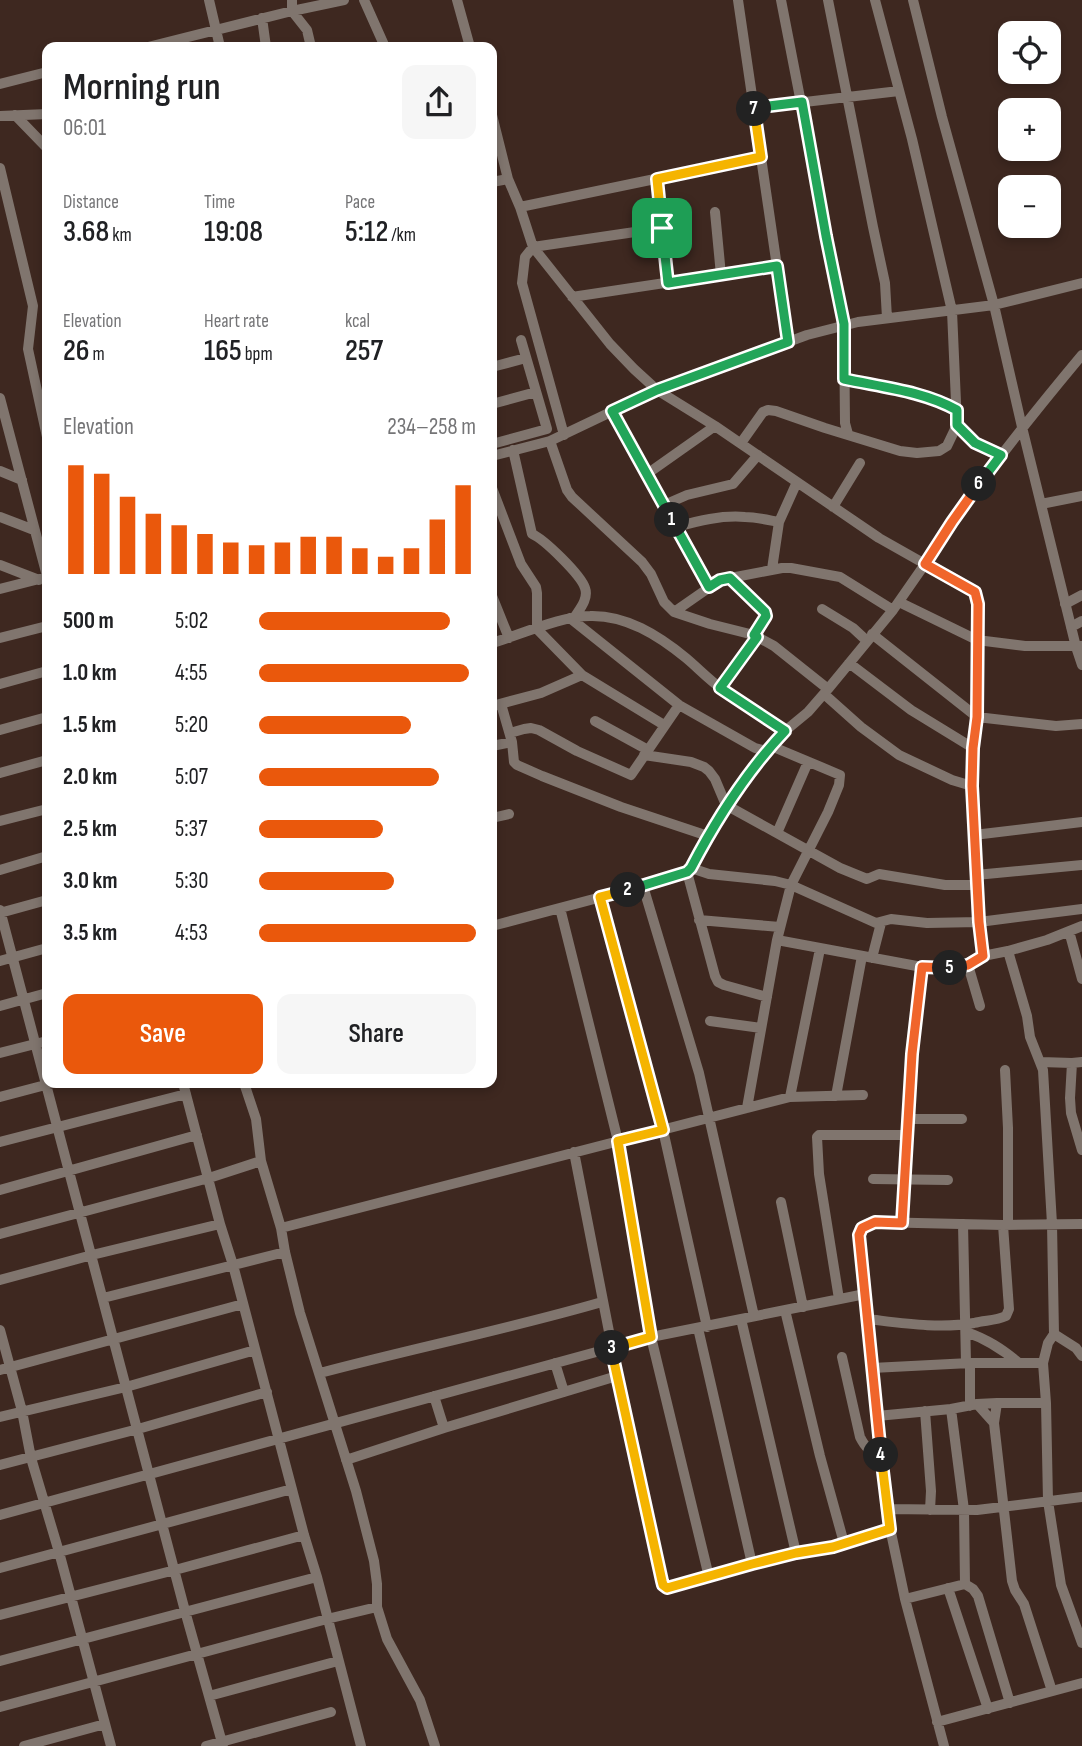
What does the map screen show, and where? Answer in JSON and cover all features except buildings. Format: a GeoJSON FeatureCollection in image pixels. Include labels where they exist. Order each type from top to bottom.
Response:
{"type":"FeatureCollection","features":[{"type":"Feature","properties":{"kind":"street"},"geometry":{"type":"LineString","coordinates":[[209,0],[219,42]]}},
{"type":"Feature","properties":{"kind":"street"},"geometry":{"type":"LineString","coordinates":[[168,42],[262,18],[292,5],[344,0]]}},
{"type":"Feature","properties":{"kind":"street"},"geometry":{"type":"LineString","coordinates":[[364,0],[382,42]]}},
{"type":"Feature","properties":{"kind":"street"},"geometry":{"type":"LineString","coordinates":[[457,0],[469,42]]}},
{"type":"Feature","properties":{"kind":"street"},"geometry":{"type":"LineString","coordinates":[[738,0],[788,342]]}},
{"type":"Feature","properties":{"kind":"street"},"geometry":{"type":"LineString","coordinates":[[828,0],[885,283],[887,318]]}},
{"type":"Feature","properties":{"kind":"street"},"geometry":{"type":"LineString","coordinates":[[741,443],[763,412],[768,410],[900,451],[917,453],[939,451],[947,446],[957,425],[952,311],[875,0]]}},
{"type":"Feature","properties":{"kind":"street"},"geometry":{"type":"LineString","coordinates":[[913,0],[994,305],[1082,665]]}},
{"type":"Feature","properties":{"kind":"street"},"geometry":{"type":"LineString","coordinates":[[784,1],[844,324],[845,423],[848,434]]}},
{"type":"Feature","properties":{"kind":"street"},"geometry":{"type":"LineString","coordinates":[[292,5],[307,30],[310,42]]}},
{"type":"Feature","properties":{"kind":"street"},"geometry":{"type":"LineString","coordinates":[[262,18],[264,42]]}},
{"type":"Feature","properties":{"kind":"street"},"geometry":{"type":"LineString","coordinates":[[0,84],[42,73]]}},
{"type":"Feature","properties":{"kind":"street"},"geometry":{"type":"LineString","coordinates":[[753,108],[899,91]]}},
{"type":"Feature","properties":{"kind":"street"},"geometry":{"type":"LineString","coordinates":[[0,116],[42,114]]}},
{"type":"Feature","properties":{"kind":"street"},"geometry":{"type":"LineString","coordinates":[[15,115],[42,143]]}},
{"type":"Feature","properties":{"kind":"street"},"geometry":{"type":"LineString","coordinates":[[497,136],[508,179],[533,247],[610,344],[657,390],[716,426],[879,538],[975,592],[978,604],[977,717],[972,786],[983,956]]}},
{"type":"Feature","properties":{"kind":"street"},"geometry":{"type":"LineString","coordinates":[[520,207],[761,157]]}},
{"type":"Feature","properties":{"kind":"street"},"geometry":{"type":"LineString","coordinates":[[0,168],[33,306],[27,349],[42,415]]}},
{"type":"Feature","properties":{"kind":"street"},"geometry":{"type":"LineString","coordinates":[[497,181],[508,179]]}},
{"type":"Feature","properties":{"kind":"street"},"geometry":{"type":"LineString","coordinates":[[657,179],[668,283]]}},
{"type":"Feature","properties":{"kind":"street"},"geometry":{"type":"LineString","coordinates":[[715,212],[721,275]]}},
{"type":"Feature","properties":{"kind":"street"},"geometry":{"type":"LineString","coordinates":[[564,435],[522,283],[525,257],[533,247],[662,228]]}},
{"type":"Feature","properties":{"kind":"street"},"geometry":{"type":"LineString","coordinates":[[572,298],[777,266]]}},
{"type":"Feature","properties":{"kind":"street"},"geometry":{"type":"LineString","coordinates":[[497,455],[550,441],[657,390],[844,324],[994,305],[1082,283]]}},
{"type":"Feature","properties":{"kind":"street"},"geometry":{"type":"LineString","coordinates":[[497,443],[547,429],[521,340]]}},
{"type":"Feature","properties":{"kind":"street"},"geometry":{"type":"LineString","coordinates":[[767,997],[718,982],[699,920],[689,870],[726,805],[768,749],[808,712],[896,606],[1001,455],[1082,355]]}},
{"type":"Feature","properties":{"kind":"street"},"geometry":{"type":"LineString","coordinates":[[497,366],[526,358]]}},
{"type":"Feature","properties":{"kind":"street"},"geometry":{"type":"LineString","coordinates":[[844,379],[919,395],[957,410]]}},
{"type":"Feature","properties":{"kind":"street"},"geometry":{"type":"LineString","coordinates":[[497,403],[536,392]]}},
{"type":"Feature","properties":{"kind":"street"},"geometry":{"type":"LineString","coordinates":[[0,398],[42,565]]}},
{"type":"Feature","properties":{"kind":"street"},"geometry":{"type":"LineString","coordinates":[[612,411],[709,587]]}},
{"type":"Feature","properties":{"kind":"street"},"geometry":{"type":"LineString","coordinates":[[957,425],[975,443],[1001,455]]}},
{"type":"Feature","properties":{"kind":"street"},"geometry":{"type":"LineString","coordinates":[[647,474],[716,426]]}},
{"type":"Feature","properties":{"kind":"street"},"geometry":{"type":"LineString","coordinates":[[550,441],[572,497],[642,562],[651,574],[664,602],[674,612],[755,636],[774,646],[826,691],[861,727],[899,755],[952,780],[972,786]]}},
{"type":"Feature","properties":{"kind":"street"},"geometry":{"type":"LineString","coordinates":[[513,450],[532,534],[549,545],[586,589],[585,600],[572,618]]}},
{"type":"Feature","properties":{"kind":"street"},"geometry":{"type":"LineString","coordinates":[[664,505],[687,495],[733,484],[758,455]]}},
{"type":"Feature","properties":{"kind":"street"},"geometry":{"type":"LineString","coordinates":[[834,507],[860,463]]}},
{"type":"Feature","properties":{"kind":"street"},"geometry":{"type":"LineString","coordinates":[[0,471],[22,480]]}},
{"type":"Feature","properties":{"kind":"street"},"geometry":{"type":"LineString","coordinates":[[772,569],[779,522],[797,482]]}},
{"type":"Feature","properties":{"kind":"street"},"geometry":{"type":"LineString","coordinates":[[1041,504],[1082,496]]}},
{"type":"Feature","properties":{"kind":"street"},"geometry":{"type":"LineString","coordinates":[[497,501],[521,564],[536,587],[537,628],[582,675],[664,726]]}},
{"type":"Feature","properties":{"kind":"street"},"geometry":{"type":"LineString","coordinates":[[0,517],[34,530]]}},
{"type":"Feature","properties":{"kind":"street"},"geometry":{"type":"LineString","coordinates":[[676,527],[730,517],[779,522]]}},
{"type":"Feature","properties":{"kind":"street"},"geometry":{"type":"LineString","coordinates":[[0,565],[42,577]]}},
{"type":"Feature","properties":{"kind":"street"},"geometry":{"type":"LineString","coordinates":[[674,612],[720,580],[790,568],[840,577],[896,606],[977,640],[1026,646],[1079,646]]}},
{"type":"Feature","properties":{"kind":"street"},"geometry":{"type":"LineString","coordinates":[[720,688],[755,636],[766,614],[730,578]]}},
{"type":"Feature","properties":{"kind":"street"},"geometry":{"type":"LineString","coordinates":[[0,589],[42,579]]}},
{"type":"Feature","properties":{"kind":"street"},"geometry":{"type":"LineString","coordinates":[[1065,604],[1082,595]]}},
{"type":"Feature","properties":{"kind":"street"},"geometry":{"type":"LineString","coordinates":[[497,608],[509,638]]}},
{"type":"Feature","properties":{"kind":"street"},"geometry":{"type":"LineString","coordinates":[[822,610],[869,637],[977,717],[1056,726],[1082,724]]}},
{"type":"Feature","properties":{"kind":"street"},"geometry":{"type":"LineString","coordinates":[[497,642],[572,618],[607,617],[626,621],[647,631],[684,656],[720,688],[785,731]]}},
{"type":"Feature","properties":{"kind":"street"},"geometry":{"type":"LineString","coordinates":[[572,618],[679,705],[755,748],[768,749],[840,775],[839,786],[791,885],[780,927],[747,1108]]}},
{"type":"Feature","properties":{"kind":"street"},"geometry":{"type":"LineString","coordinates":[[1071,627],[1082,621]]}},
{"type":"Feature","properties":{"kind":"street"},"geometry":{"type":"LineString","coordinates":[[0,638],[42,627]]}},
{"type":"Feature","properties":{"kind":"street"},"geometry":{"type":"LineString","coordinates":[[849,663],[911,710],[973,748]]}},
{"type":"Feature","properties":{"kind":"street"},"geometry":{"type":"LineString","coordinates":[[0,684],[42,672]]}},
{"type":"Feature","properties":{"kind":"street"},"geometry":{"type":"LineString","coordinates":[[582,675],[541,693],[497,705],[511,737],[514,762],[524,769],[621,807],[708,836]]}},
{"type":"Feature","properties":{"kind":"street"},"geometry":{"type":"LineString","coordinates":[[497,744],[531,728],[631,775],[679,705]]}},
{"type":"Feature","properties":{"kind":"street"},"geometry":{"type":"LineString","coordinates":[[0,730],[42,718]]}},
{"type":"Feature","properties":{"kind":"street"},"geometry":{"type":"LineString","coordinates":[[595,721],[646,752],[704,767],[715,779],[726,805],[841,868],[867,879],[879,874],[945,885],[1082,866]]}},
{"type":"Feature","properties":{"kind":"street"},"geometry":{"type":"LineString","coordinates":[[0,773],[42,761]]}},
{"type":"Feature","properties":{"kind":"street"},"geometry":{"type":"LineString","coordinates":[[776,833],[808,762]]}},
{"type":"Feature","properties":{"kind":"street"},"geometry":{"type":"LineString","coordinates":[[0,821],[42,810]]}},
{"type":"Feature","properties":{"kind":"street"},"geometry":{"type":"LineString","coordinates":[[497,817],[509,814]]}},
{"type":"Feature","properties":{"kind":"street"},"geometry":{"type":"LineString","coordinates":[[974,835],[1082,822]]}},
{"type":"Feature","properties":{"kind":"street"},"geometry":{"type":"LineString","coordinates":[[0,870],[42,857]]}},
{"type":"Feature","properties":{"kind":"street"},"geometry":{"type":"LineString","coordinates":[[497,925],[643,886],[689,870],[791,885],[876,923],[891,919],[927,923],[979,922],[1082,909]]}},
{"type":"Feature","properties":{"kind":"street"},"geometry":{"type":"LineString","coordinates":[[643,886],[699,1073],[754,1316]]}},
{"type":"Feature","properties":{"kind":"street"},"geometry":{"type":"LineString","coordinates":[[600,897],[663,1130],[703,1327],[718,1420],[752,1564]]}},
{"type":"Feature","properties":{"kind":"street"},"geometry":{"type":"LineString","coordinates":[[42,901],[0,912],[42,1064]]}},
{"type":"Feature","properties":{"kind":"street"},"geometry":{"type":"LineString","coordinates":[[560,908],[618,1141],[651,1337],[709,1577]]}},
{"type":"Feature","properties":{"kind":"street"},"geometry":{"type":"LineString","coordinates":[[699,920],[780,927]]}},
{"type":"Feature","properties":{"kind":"street"},"geometry":{"type":"LineString","coordinates":[[836,1096],[867,957],[881,923]]}},
{"type":"Feature","properties":{"kind":"street"},"geometry":{"type":"LineString","coordinates":[[778,940],[922,967],[951,968],[968,965],[983,956],[1047,940],[1082,926]]}},
{"type":"Feature","properties":{"kind":"street"},"geometry":{"type":"LineString","coordinates":[[1069,931],[1082,979]]}},
{"type":"Feature","properties":{"kind":"street"},"geometry":{"type":"LineString","coordinates":[[0,961],[42,949]]}},
{"type":"Feature","properties":{"kind":"street"},"geometry":{"type":"LineString","coordinates":[[790,1097],[820,949]]}},
{"type":"Feature","properties":{"kind":"street"},"geometry":{"type":"LineString","coordinates":[[1008,951],[1027,1016],[1030,1037],[1043,1070],[1052,1224],[1054,1334],[1049,1341],[1043,1363],[1048,1501],[1058,1576],[1082,1643]]}},
{"type":"Feature","properties":{"kind":"street"},"geometry":{"type":"LineString","coordinates":[[968,965],[980,1006]]}},
{"type":"Feature","properties":{"kind":"street"},"geometry":{"type":"LineString","coordinates":[[902,1223],[912,1054],[922,967]]}},
{"type":"Feature","properties":{"kind":"street"},"geometry":{"type":"LineString","coordinates":[[0,1006],[42,994]]}},
{"type":"Feature","properties":{"kind":"street"},"geometry":{"type":"LineString","coordinates":[[710,1021],[761,1028]]}},
{"type":"Feature","properties":{"kind":"street"},"geometry":{"type":"LineString","coordinates":[[0,1054],[42,1042]]}},
{"type":"Feature","properties":{"kind":"street"},"geometry":{"type":"LineString","coordinates":[[1041,1062],[1077,1062],[1070,1098],[1071,1113],[1082,1150]]}},
{"type":"Feature","properties":{"kind":"street"},"geometry":{"type":"LineString","coordinates":[[867,1320],[966,1328],[1006,1316],[1009,1309],[1005,1225],[1005,1070]]}},
{"type":"Feature","properties":{"kind":"street"},"geometry":{"type":"LineString","coordinates":[[0,1097],[42,1086]]}},
{"type":"Feature","properties":{"kind":"street"},"geometry":{"type":"LineString","coordinates":[[50,1088],[185,1611],[223,1744]]}},
{"type":"Feature","properties":{"kind":"street"},"geometry":{"type":"LineString","coordinates":[[0,1142],[184,1088],[361,1746]]}},
{"type":"Feature","properties":{"kind":"street"},"geometry":{"type":"LineString","coordinates":[[246,1088],[256,1119],[261,1161],[281,1228],[300,1313],[374,1561],[377,1607],[387,1639],[420,1700],[435,1746]]}},
{"type":"Feature","properties":{"kind":"street"},"geometry":{"type":"LineString","coordinates":[[281,1228],[790,1097],[863,1095]]}},
{"type":"Feature","properties":{"kind":"street"},"geometry":{"type":"LineString","coordinates":[[909,1119],[962,1119]]}},
{"type":"Feature","properties":{"kind":"street"},"geometry":{"type":"LineString","coordinates":[[0,1190],[197,1135]]}},
{"type":"Feature","properties":{"kind":"street"},"geometry":{"type":"LineString","coordinates":[[839,1299],[819,1174],[817,1137],[907,1135]]}},
{"type":"Feature","properties":{"kind":"street"},"geometry":{"type":"LineString","coordinates":[[574,1152],[611,1348],[663,1585],[667,1588],[674,1587],[890,1529]]}},
{"type":"Feature","properties":{"kind":"street"},"geometry":{"type":"LineString","coordinates":[[0,1234],[209,1178],[261,1161]]}},
{"type":"Feature","properties":{"kind":"street"},"geometry":{"type":"LineString","coordinates":[[873,1179],[948,1181]]}},
{"type":"Feature","properties":{"kind":"street"},"geometry":{"type":"LineString","coordinates":[[781,1202],[803,1307]]}},
{"type":"Feature","properties":{"kind":"street"},"geometry":{"type":"LineString","coordinates":[[944,1746],[905,1599],[886,1509],[859,1235],[862,1228],[875,1222],[1082,1224]]}},
{"type":"Feature","properties":{"kind":"street"},"geometry":{"type":"LineString","coordinates":[[0,1280],[220,1224]]}},
{"type":"Feature","properties":{"kind":"street"},"geometry":{"type":"LineString","coordinates":[[963,1224],[968,1363],[974,1405],[994,1423]]}},
{"type":"Feature","properties":{"kind":"street"},"geometry":{"type":"LineString","coordinates":[[103,1298],[285,1252]]}},
{"type":"Feature","properties":{"kind":"street"},"geometry":{"type":"LineString","coordinates":[[0,1515],[651,1337],[865,1294]]}},
{"type":"Feature","properties":{"kind":"street"},"geometry":{"type":"LineString","coordinates":[[320,1373],[602,1302]]}},
{"type":"Feature","properties":{"kind":"street"},"geometry":{"type":"LineString","coordinates":[[5,1369],[243,1304]]}},
{"type":"Feature","properties":{"kind":"street"},"geometry":{"type":"LineString","coordinates":[[785,1310],[844,1543]]}},
{"type":"Feature","properties":{"kind":"street"},"geometry":{"type":"LineString","coordinates":[[741,1319],[796,1553]]}},
{"type":"Feature","properties":{"kind":"street"},"geometry":{"type":"LineString","coordinates":[[966,1328],[1019,1363]]}},
{"type":"Feature","properties":{"kind":"street"},"geometry":{"type":"LineString","coordinates":[[0,1330],[5,1369],[22,1411],[31,1458],[46,1504],[111,1746]]}},
{"type":"Feature","properties":{"kind":"street"},"geometry":{"type":"LineString","coordinates":[[1054,1334],[1076,1348],[1082,1356]]}},
{"type":"Feature","properties":{"kind":"street"},"geometry":{"type":"LineString","coordinates":[[0,1417],[126,1387],[255,1350]]}},
{"type":"Feature","properties":{"kind":"street"},"geometry":{"type":"LineString","coordinates":[[842,1357],[860,1437],[865,1446],[880,1454]]}},
{"type":"Feature","properties":{"kind":"street"},"geometry":{"type":"LineString","coordinates":[[555,1363],[564,1392]]}},
{"type":"Feature","properties":{"kind":"street"},"geometry":{"type":"LineString","coordinates":[[872,1368],[968,1363],[1043,1363]]}},
{"type":"Feature","properties":{"kind":"street"},"geometry":{"type":"LineString","coordinates":[[346,1460],[617,1376]]}},
{"type":"Feature","properties":{"kind":"street"},"geometry":{"type":"LineString","coordinates":[[0,1465],[267,1392]]}},
{"type":"Feature","properties":{"kind":"street"},"geometry":{"type":"LineString","coordinates":[[434,1396],[444,1428]]}},
{"type":"Feature","properties":{"kind":"street"},"geometry":{"type":"LineString","coordinates":[[877,1416],[997,1403],[1046,1402]]}},
{"type":"Feature","properties":{"kind":"street"},"geometry":{"type":"LineString","coordinates":[[997,1403],[994,1423],[1012,1581],[1014,1590],[1024,1604],[1052,1691]]}},
{"type":"Feature","properties":{"kind":"street"},"geometry":{"type":"LineString","coordinates":[[951,1409],[964,1510],[965,1584]]}},
{"type":"Feature","properties":{"kind":"street"},"geometry":{"type":"LineString","coordinates":[[925,1411],[930,1510]]}},
{"type":"Feature","properties":{"kind":"street"},"geometry":{"type":"LineString","coordinates":[[0,1567],[292,1489]]}},
{"type":"Feature","properties":{"kind":"street"},"geometry":{"type":"LineString","coordinates":[[886,1509],[964,1510],[1082,1497]]}},
{"type":"Feature","properties":{"kind":"street"},"geometry":{"type":"LineString","coordinates":[[0,1615],[304,1535]]}},
{"type":"Feature","properties":{"kind":"street"},"geometry":{"type":"LineString","coordinates":[[0,1661],[317,1577]]}},
{"type":"Feature","properties":{"kind":"street"},"geometry":{"type":"LineString","coordinates":[[905,1599],[965,1584],[973,1589],[978,1597],[1010,1703]]}},
{"type":"Feature","properties":{"kind":"street"},"geometry":{"type":"LineString","coordinates":[[948,1588],[988,1709]]}},
{"type":"Feature","properties":{"kind":"street"},"geometry":{"type":"LineString","coordinates":[[0,1707],[377,1607]]}},
{"type":"Feature","properties":{"kind":"street"},"geometry":{"type":"LineString","coordinates":[[209,1696],[338,1661]]}},
{"type":"Feature","properties":{"kind":"street"},"geometry":{"type":"LineString","coordinates":[[937,1722],[1082,1683]]}},
{"type":"Feature","properties":{"kind":"street"},"geometry":{"type":"LineString","coordinates":[[206,1746],[223,1744],[331,1712]]}},
{"type":"Feature","properties":{"kind":"street"},"geometry":{"type":"LineString","coordinates":[[24,1746],[105,1724]]}},
{"type":"Feature","properties":{"kind":"route"},"geometry":{"type":"LineString","coordinates":[[802,102],[844,324],[844,379],[944,403],[957,410],[957,425],[975,443],[1001,455],[925,564],[975,592],[978,598],[977,717],[972,786],[983,956],[968,965],[951,968],[922,967],[912,1054],[902,1223],[875,1222],[862,1228],[859,1235],[890,1529],[833,1547],[796,1553],[667,1588],[662,1581],[611,1348],[651,1337],[618,1141],[663,1130],[600,897],[687,872],[726,805],[766,751],[785,731],[720,688],[757,637],[754,635],[766,616],[765,612],[730,578],[720,580],[709,587],[612,411],[657,390],[788,342],[777,266],[668,283],[662,228],[657,179],[761,157],[753,108],[802,102]]}}]}
